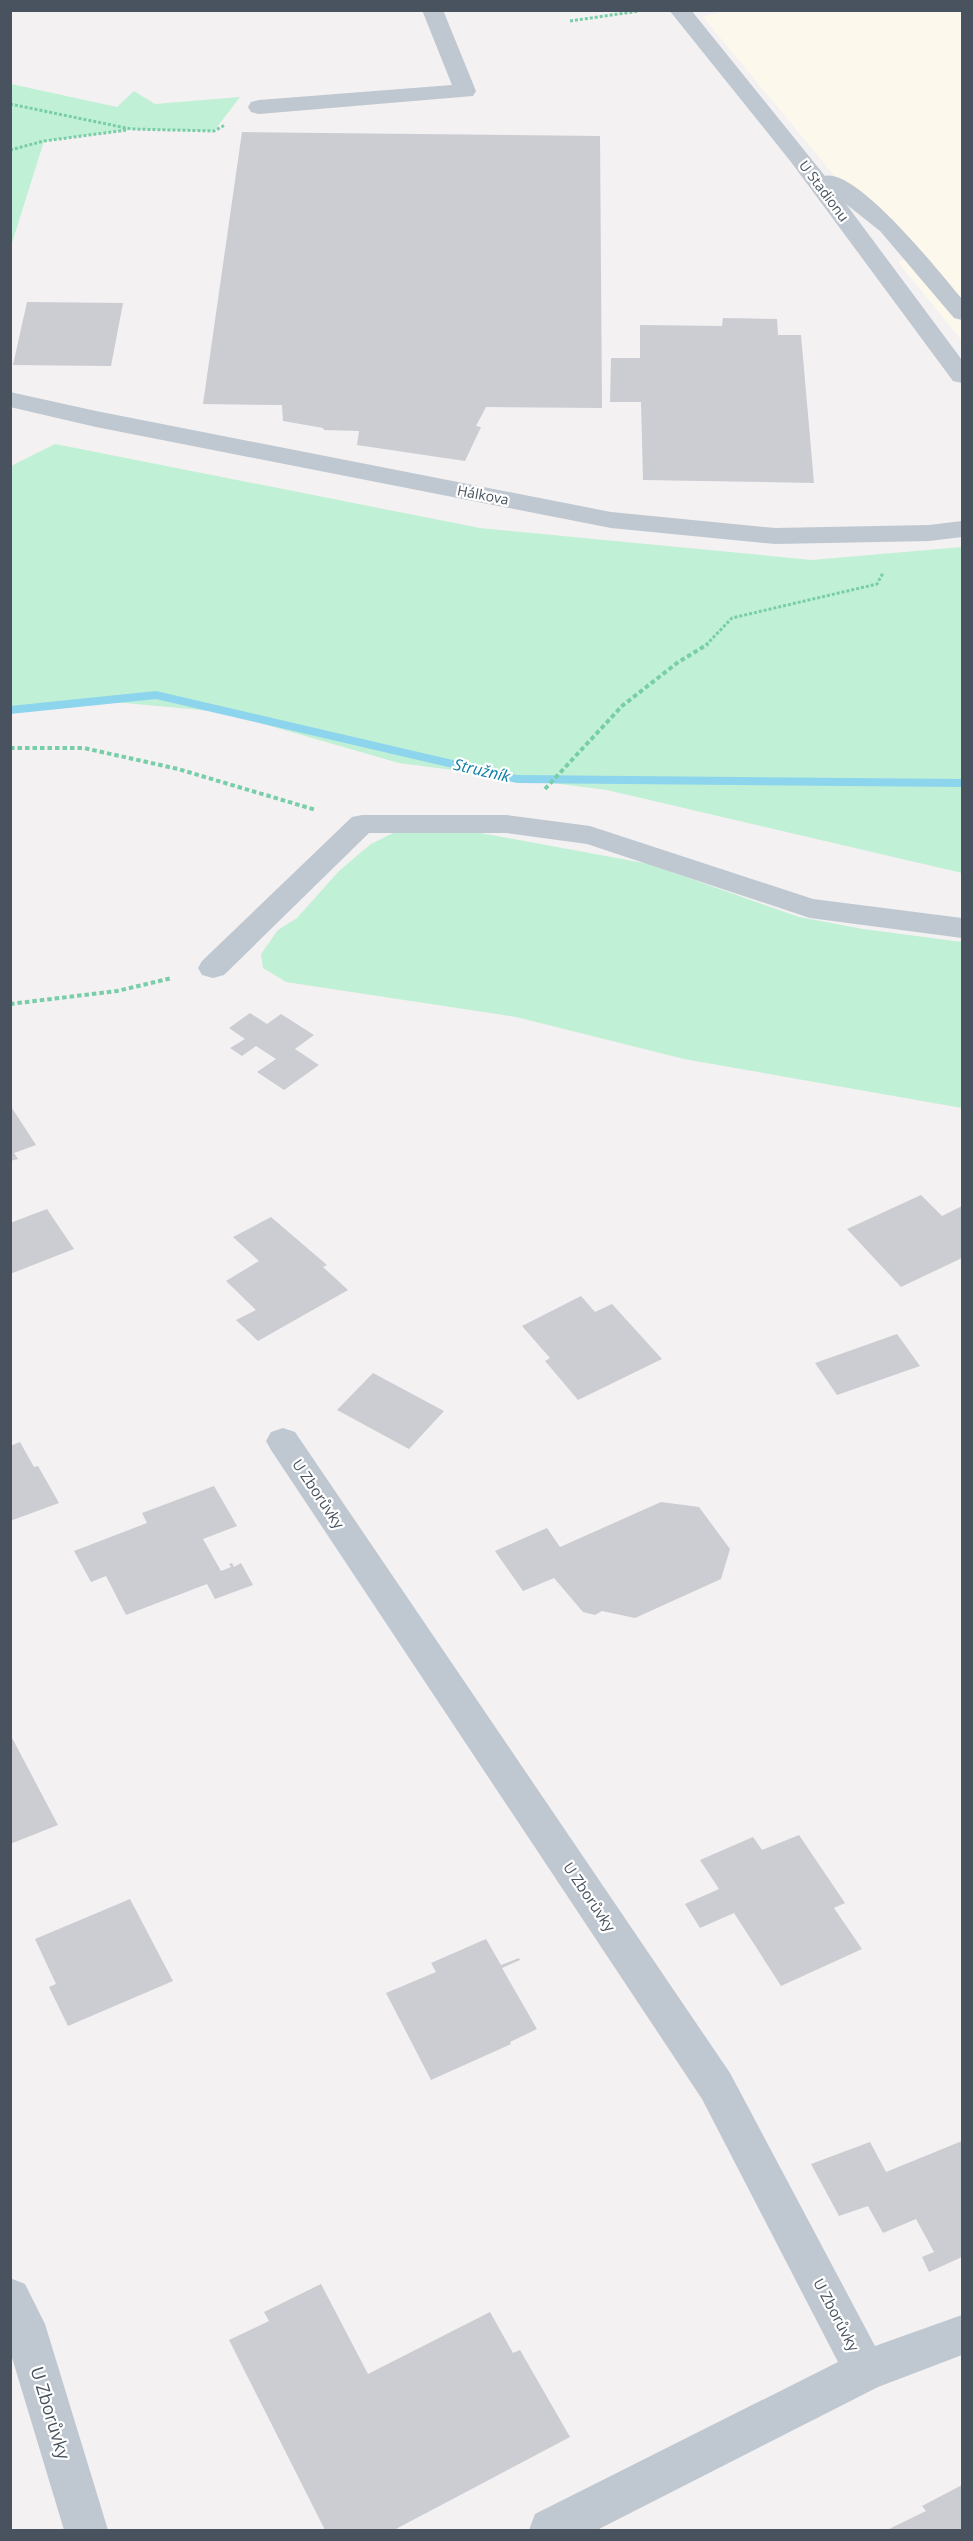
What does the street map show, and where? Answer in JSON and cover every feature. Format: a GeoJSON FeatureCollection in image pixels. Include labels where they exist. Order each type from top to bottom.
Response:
{"type":"FeatureCollection","features":[{"type":"Feature","properties":{"kind":"street"},"geometry":{"type":"LineString","coordinates":[[259,107],[465,91],[432,10]]}},
{"type":"Feature","properties":{"kind":"street","name":"U Stadionu"},"geometry":{"type":"LineString","coordinates":[[679,10],[799,157],[963,376]]}},
{"type":"Feature","properties":{"kind":"street"},"geometry":{"type":"LineString","coordinates":[[799,157],[888,226],[963,313]]}},
{"type":"Feature","properties":{"kind":"street","name":"Hálkova"},"geometry":{"type":"LineString","coordinates":[[10,399],[96,419],[611,520],[775,536],[929,533],[963,529]]}},
{"type":"Feature","properties":{"kind":"street"},"geometry":{"type":"LineString","coordinates":[[213,968],[362,824],[507,824],[590,835],[810,908],[963,928]]}},
{"type":"Feature","properties":{"kind":"street","name":"U Zborůvky"},"geometry":{"type":"LineString","coordinates":[[283,1441],[716,2086],[866,2371]]}},
{"type":"Feature","properties":{"kind":"street","name":"U Zborůvky"},"geometry":{"type":"LineString","coordinates":[[10,2298],[24,2324],[86,2530]]}},
{"type":"Feature","properties":{"kind":"street"},"geometry":{"type":"LineString","coordinates":[[551,2530],[866,2371],[963,2335]]}},
{"type":"Feature","properties":{"kind":"path"},"geometry":{"type":"LineString","coordinates":[[570,21],[640,10]]}},
{"type":"Feature","properties":{"kind":"path"},"geometry":{"type":"LineString","coordinates":[[10,104],[131,129]]}},
{"type":"Feature","properties":{"kind":"path"},"geometry":{"type":"LineString","coordinates":[[10,150],[44,141],[131,129],[214,131],[259,107]]}},
{"type":"Feature","properties":{"kind":"path"},"geometry":{"type":"LineString","coordinates":[[545,788],[622,706],[676,663],[708,644],[732,618],[877,584],[888,563],[929,533]]}},
{"type":"Feature","properties":{"kind":"path"},"geometry":{"type":"LineString","coordinates":[[10,748],[95,750],[178,768],[362,824]]}},
{"type":"Feature","properties":{"kind":"path"},"geometry":{"type":"LineString","coordinates":[[10,1004],[117,991],[213,968]]}},
{"type":"Feature","properties":{"kind":"shaded area"},"geometry":{"type":"Polygon","coordinates":[[[727,10],[962,11],[962,341],[898,262],[904,260],[703,17],[727,10]]]}},
{"type":"Feature","properties":{"kind":"green space"},"geometry":{"type":"Polygon","coordinates":[[[11,84],[117,107],[134,91],[155,104],[240,97],[214,131],[131,129],[44,141],[11,246],[11,84]]]}},
{"type":"Feature","properties":{"kind":"green space"},"geometry":{"type":"Polygon","coordinates":[[[55,444],[480,528],[812,560],[962,547],[962,873],[607,790],[399,763],[222,712],[104,701],[11,707],[11,466],[55,444]]]}},
{"type":"Feature","properties":{"kind":"green space"},"geometry":{"type":"Polygon","coordinates":[[[432,824],[649,864],[799,917],[863,929],[962,942],[962,1108],[684,1059],[516,1017],[286,982],[263,968],[261,954],[278,930],[297,918],[339,871],[371,844],[397,831],[432,824]]]}},
{"type":"Feature","properties":{"kind":"building"},"geometry":{"type":"Polygon","coordinates":[[[242,132],[600,136],[602,408],[486,407],[476,426],[481,427],[465,461],[357,445],[359,431],[324,430],[283,421],[282,405],[203,404],[242,132]]]}},
{"type":"Feature","properties":{"kind":"building"},"geometry":{"type":"Polygon","coordinates":[[[27,302],[123,303],[111,366],[13,365],[27,302]]]}},
{"type":"Feature","properties":{"kind":"building"},"geometry":{"type":"Polygon","coordinates":[[[723,318],[777,319],[778,335],[801,335],[814,483],[643,480],[641,402],[610,402],[611,358],[640,358],[640,325],[722,326],[723,318]]]}},
{"type":"Feature","properties":{"kind":"building"},"geometry":{"type":"Polygon","coordinates":[[[250,1013],[267,1024],[281,1014],[314,1035],[295,1049],[319,1065],[284,1090],[257,1072],[276,1059],[256,1046],[242,1056],[230,1048],[245,1039],[229,1028],[250,1013]]]}},
{"type":"Feature","properties":{"kind":"building"},"geometry":{"type":"Polygon","coordinates":[[[10,1105],[36,1145],[14,1153],[18,1159],[10,1161],[10,1105]]]}},
{"type":"Feature","properties":{"kind":"building"},"geometry":{"type":"Polygon","coordinates":[[[921,1195],[942,1216],[962,1206],[962,1258],[901,1287],[847,1229],[921,1195]]]}},
{"type":"Feature","properties":{"kind":"building"},"geometry":{"type":"Polygon","coordinates":[[[47,1209],[74,1249],[10,1274],[10,1223],[47,1209]]]}},
{"type":"Feature","properties":{"kind":"building"},"geometry":{"type":"Polygon","coordinates":[[[271,1217],[327,1265],[323,1267],[348,1290],[258,1341],[236,1320],[256,1310],[226,1281],[259,1261],[233,1237],[271,1217]]]}},
{"type":"Feature","properties":{"kind":"building"},"geometry":{"type":"Polygon","coordinates":[[[581,1296],[595,1312],[612,1304],[662,1359],[578,1400],[545,1361],[550,1358],[522,1326],[581,1296]]]}},
{"type":"Feature","properties":{"kind":"building"},"geometry":{"type":"Polygon","coordinates":[[[897,1334],[920,1366],[837,1395],[815,1363],[897,1334]]]}},
{"type":"Feature","properties":{"kind":"building"},"geometry":{"type":"Polygon","coordinates":[[[373,1373],[444,1411],[409,1449],[337,1410],[373,1373]]]}},
{"type":"Feature","properties":{"kind":"building"},"geometry":{"type":"Polygon","coordinates":[[[20,1442],[34,1467],[38,1466],[59,1503],[10,1521],[10,1446],[20,1442]]]}},
{"type":"Feature","properties":{"kind":"building"},"geometry":{"type":"Polygon","coordinates":[[[214,1486],[237,1526],[203,1539],[221,1571],[231,1567],[229,1564],[232,1563],[234,1567],[241,1563],[253,1585],[215,1599],[207,1584],[126,1615],[106,1576],[91,1582],[74,1551],[147,1523],[142,1513],[214,1486]]]}},
{"type":"Feature","properties":{"kind":"building"},"geometry":{"type":"Polygon","coordinates":[[[661,1502],[699,1507],[730,1549],[721,1579],[635,1618],[602,1611],[595,1615],[583,1612],[554,1578],[523,1591],[495,1551],[547,1528],[560,1547],[661,1502]]]}},
{"type":"Feature","properties":{"kind":"building"},"geometry":{"type":"Polygon","coordinates":[[[10,1734],[58,1825],[10,1844],[10,1734]]]}},
{"type":"Feature","properties":{"kind":"building"},"geometry":{"type":"Polygon","coordinates":[[[799,1835],[845,1903],[834,1908],[862,1949],[781,1986],[734,1913],[700,1928],[685,1904],[719,1889],[700,1860],[753,1837],[762,1850],[799,1835]]]}},
{"type":"Feature","properties":{"kind":"building"},"geometry":{"type":"Polygon","coordinates":[[[130,1899],[173,1981],[68,2026],[49,1987],[56,1984],[35,1939],[130,1899]]]}},
{"type":"Feature","properties":{"kind":"building"},"geometry":{"type":"Polygon","coordinates":[[[486,1939],[501,1965],[519,1958],[520,1960],[502,1968],[537,2029],[510,2042],[511,2044],[431,2080],[386,1993],[436,1972],[431,1963],[486,1939]]]}},
{"type":"Feature","properties":{"kind":"building"},"geometry":{"type":"Polygon","coordinates":[[[962,2141],[962,2257],[929,2272],[922,2257],[934,2252],[916,2219],[883,2233],[868,2206],[839,2216],[811,2164],[870,2142],[886,2172],[962,2141]]]}},
{"type":"Feature","properties":{"kind":"building"},"geometry":{"type":"Polygon","coordinates":[[[321,2284],[368,2374],[490,2312],[513,2353],[520,2350],[570,2437],[394,2530],[325,2530],[229,2340],[269,2321],[264,2312],[321,2284]]]}},
{"type":"Feature","properties":{"kind":"building"},"geometry":{"type":"Polygon","coordinates":[[[962,2485],[962,2530],[887,2530],[926,2511],[922,2506],[962,2485]]]}},
{"type":"Feature","properties":{"kind":"waterway","name":"Stružník"},"geometry":{"type":"LineString","coordinates":[[10,710],[156,695],[517,779],[962,783]]}}]}
